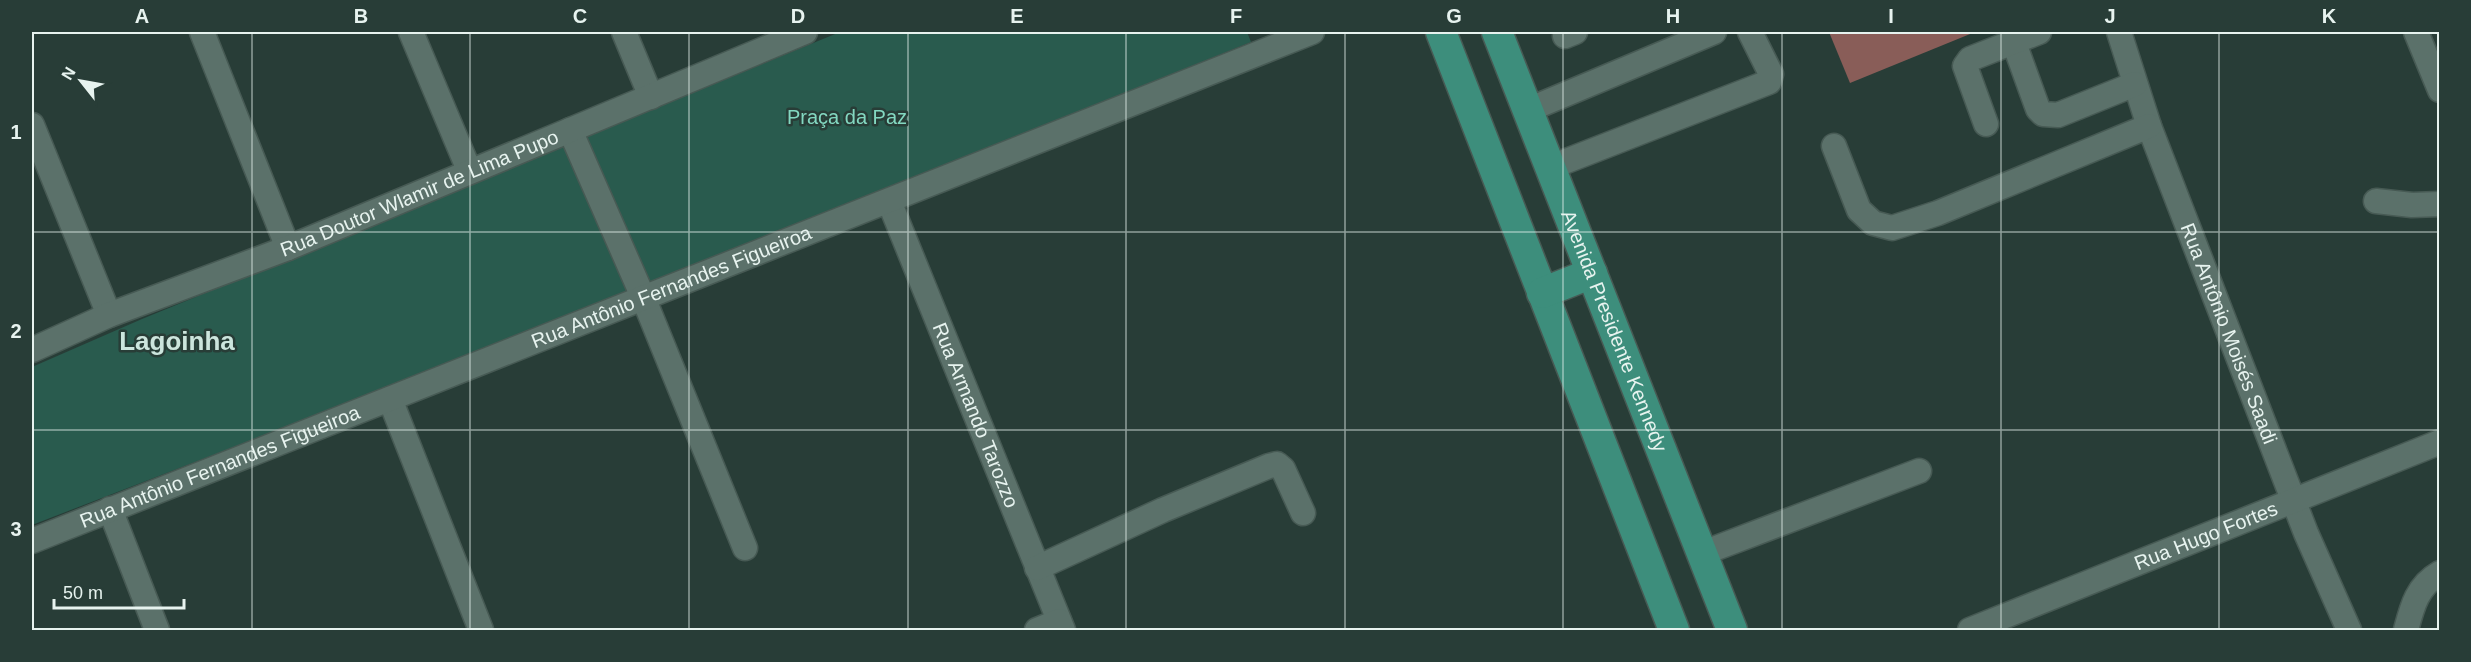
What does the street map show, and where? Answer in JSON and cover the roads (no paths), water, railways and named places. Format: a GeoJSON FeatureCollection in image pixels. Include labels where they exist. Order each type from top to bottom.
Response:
{"type":"FeatureCollection","features":[{"type":"Feature","properties":{"kind":"main road"},"geometry":{"type":"LineString","coordinates":[[1441,32],[1674,630]]}},
{"type":"Feature","properties":{"kind":"main road","name":"Avenida Presidente Kennedy"},"geometry":{"type":"LineString","coordinates":[[1497,32],[1732,630]]}},
{"type":"Feature","properties":{"kind":"main road"},"geometry":{"type":"LineString","coordinates":[[1542,293],[1592,273]]}},
{"type":"Feature","properties":{"kind":"street"},"geometry":{"type":"LineString","coordinates":[[202,32],[288,248]]}},
{"type":"Feature","properties":{"kind":"street"},"geometry":{"type":"LineString","coordinates":[[411,32],[469,170]]}},
{"type":"Feature","properties":{"kind":"street"},"geometry":{"type":"LineString","coordinates":[[624,32],[651,97]]}},
{"type":"Feature","properties":{"kind":"street","name":"Rua Doutor Wlamir de Lima Pupo"},"geometry":{"type":"LineString","coordinates":[[32,350],[109,315],[288,248],[469,170],[806,32]]}},
{"type":"Feature","properties":{"kind":"street","name":"Rua Antônio Fernandes Figueiroa"},"geometry":{"type":"LineString","coordinates":[[32,541],[1312,32]]}},
{"type":"Feature","properties":{"kind":"street"},"geometry":{"type":"LineString","coordinates":[[1528,110],[1714,32]]}},
{"type":"Feature","properties":{"kind":"street"},"geometry":{"type":"LineString","coordinates":[[1551,167],[1769,82],[1771,74],[1750,32]]}},
{"type":"Feature","properties":{"kind":"street"},"geometry":{"type":"LineString","coordinates":[[1986,124],[1965,66],[1970,58],[2039,32]]}},
{"type":"Feature","properties":{"kind":"street","name":"Rua Antônio Moisés Saadi"},"geometry":{"type":"LineString","coordinates":[[2119,32],[2149,126],[2306,533],[2349,630]]}},
{"type":"Feature","properties":{"kind":"street"},"geometry":{"type":"LineString","coordinates":[[2416,32],[2439,90]]}},
{"type":"Feature","properties":{"kind":"street"},"geometry":{"type":"LineString","coordinates":[[2013,40],[2038,109],[2043,114],[2058,115],[2135,84]]}},
{"type":"Feature","properties":{"kind":"street"},"geometry":{"type":"LineString","coordinates":[[32,125],[109,315]]}},
{"type":"Feature","properties":{"kind":"street"},"geometry":{"type":"LineString","coordinates":[[1834,146],[1859,210],[1873,223],[1892,228],[1938,213],[2149,126]]}},
{"type":"Feature","properties":{"kind":"street"},"geometry":{"type":"LineString","coordinates":[[570,130],[643,297],[745,548]]}},
{"type":"Feature","properties":{"kind":"street","name":"Rua Armando Tarozzo"},"geometry":{"type":"LineString","coordinates":[[889,201],[1061,626]]}},
{"type":"Feature","properties":{"kind":"street"},"geometry":{"type":"LineString","coordinates":[[2376,201],[2412,205],[2439,204]]}},
{"type":"Feature","properties":{"kind":"street"},"geometry":{"type":"LineString","coordinates":[[390,399],[481,630]]}},
{"type":"Feature","properties":{"kind":"street","name":"Rua Hugo Fortes"},"geometry":{"type":"LineString","coordinates":[[1970,630],[2000,625],[2439,442]]}},
{"type":"Feature","properties":{"kind":"street"},"geometry":{"type":"LineString","coordinates":[[1038,568],[1163,510],[1277,464],[1283,469],[1303,513]]}},
{"type":"Feature","properties":{"kind":"street"},"geometry":{"type":"LineString","coordinates":[[1703,554],[1919,471]]}},
{"type":"Feature","properties":{"kind":"street"},"geometry":{"type":"LineString","coordinates":[[110,509],[157,630]]}},
{"type":"Feature","properties":{"kind":"street"},"geometry":{"type":"LineString","coordinates":[[2406,630],[2420,590],[2428,579],[2439,573]]}},
{"type":"Feature","properties":{"kind":"street"},"geometry":{"type":"LineString","coordinates":[[1037,630],[1061,626]]}},
{"type":"Feature","properties":{"kind":"district","name":"Lagoinha"},"geometry":{"type":"Point","coordinates":[177,341]}},
{"type":"Feature","properties":{"kind":"park label","name":"Praça da Paz"},"geometry":{"type":"Point","coordinates":[847,117]}}]}
